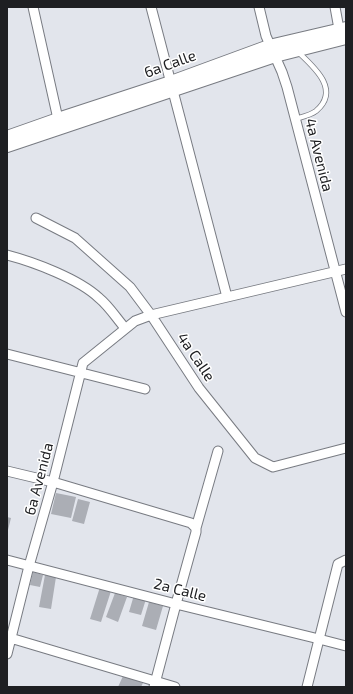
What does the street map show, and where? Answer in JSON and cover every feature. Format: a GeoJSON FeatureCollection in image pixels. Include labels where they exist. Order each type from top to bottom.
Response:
{"type":"FeatureCollection","features":[{"type":"Feature","properties":{"kind":"main road","name":"6a Calle"},"geometry":{"type":"LineString","coordinates":[[272,51],[297,50],[344,32]]}},
{"type":"Feature","properties":{"kind":"main road","name":"6a Calle"},"geometry":{"type":"LineString","coordinates":[[7,146],[272,51],[344,32]]}},
{"type":"Feature","properties":{"kind":"main road","name":"6a Calle"},"geometry":{"type":"LineString","coordinates":[[7,137],[58,118],[172,86]]}},
{"type":"Feature","properties":{"kind":"street"},"geometry":{"type":"LineString","coordinates":[[33,7],[58,118]]}},
{"type":"Feature","properties":{"kind":"street"},"geometry":{"type":"LineString","coordinates":[[151,7],[227,297]]}},
{"type":"Feature","properties":{"kind":"street","name":"4a Avenida"},"geometry":{"type":"LineString","coordinates":[[259,7],[272,51],[287,87],[346,312]]}},
{"type":"Feature","properties":{"kind":"street"},"geometry":{"type":"LineString","coordinates":[[335,7],[344,32]]}},
{"type":"Feature","properties":{"kind":"street","name":"4a Calle"},"geometry":{"type":"LineString","coordinates":[[36,218],[75,238],[130,287],[151,315],[199,388],[255,458],[273,467],[346,448]]}},
{"type":"Feature","properties":{"kind":"street"},"geometry":{"type":"LineString","coordinates":[[7,255],[79,284],[99,298],[125,328]]}},
{"type":"Feature","properties":{"kind":"street","name":"6a Avenida"},"geometry":{"type":"LineString","coordinates":[[7,654],[9,638],[53,482],[83,363],[135,320],[346,269]]}},
{"type":"Feature","properties":{"kind":"street"},"geometry":{"type":"LineString","coordinates":[[7,354],[145,389]]}},
{"type":"Feature","properties":{"kind":"street"},"geometry":{"type":"LineString","coordinates":[[155,684],[218,451]]}},
{"type":"Feature","properties":{"kind":"street"},"geometry":{"type":"LineString","coordinates":[[7,471],[53,482],[191,523],[196,528]]}},
{"type":"Feature","properties":{"kind":"street","name":"2a Calle"},"geometry":{"type":"LineString","coordinates":[[7,560],[346,646]]}},
{"type":"Feature","properties":{"kind":"street"},"geometry":{"type":"LineString","coordinates":[[307,687],[338,564],[344,561]]}},
{"type":"Feature","properties":{"kind":"street"},"geometry":{"type":"LineString","coordinates":[[9,638],[155,684],[174,687]]}},
{"type":"Feature","properties":{"kind":"lane"},"geometry":{"type":"LineString","coordinates":[[295,119],[315,112],[324,102],[326,93],[325,84],[318,70],[297,50]]}},
{"type":"Feature","properties":{"kind":"building"},"geometry":{"type":"Polygon","coordinates":[[[56,493],[76,497],[71,518],[51,514],[56,493]]]}},
{"type":"Feature","properties":{"kind":"building"},"geometry":{"type":"Polygon","coordinates":[[[78,499],[90,502],[84,524],[72,521],[78,499]]]}},
{"type":"Feature","properties":{"kind":"building"},"geometry":{"type":"Polygon","coordinates":[[[7,517],[11,518],[8,530],[7,530],[7,517]]]}},
{"type":"Feature","properties":{"kind":"building"},"geometry":{"type":"Polygon","coordinates":[[[33,572],[43,575],[40,587],[30,585],[33,572]]]}},
{"type":"Feature","properties":{"kind":"building"},"geometry":{"type":"Polygon","coordinates":[[[45,575],[56,577],[51,609],[39,607],[45,575]]]}},
{"type":"Feature","properties":{"kind":"building"},"geometry":{"type":"Polygon","coordinates":[[[100,587],[111,591],[101,622],[90,619],[100,587]]]}},
{"type":"Feature","properties":{"kind":"building"},"geometry":{"type":"Polygon","coordinates":[[[115,593],[127,597],[118,622],[106,617],[115,593]]]}},
{"type":"Feature","properties":{"kind":"building"},"geometry":{"type":"Polygon","coordinates":[[[134,595],[146,599],[141,615],[129,612],[134,595]]]}},
{"type":"Feature","properties":{"kind":"building"},"geometry":{"type":"Polygon","coordinates":[[[149,602],[163,606],[156,630],[142,626],[149,602]]]}},
{"type":"Feature","properties":{"kind":"building"},"geometry":{"type":"Polygon","coordinates":[[[123,676],[143,683],[141,687],[118,687],[123,676]]]}}]}
